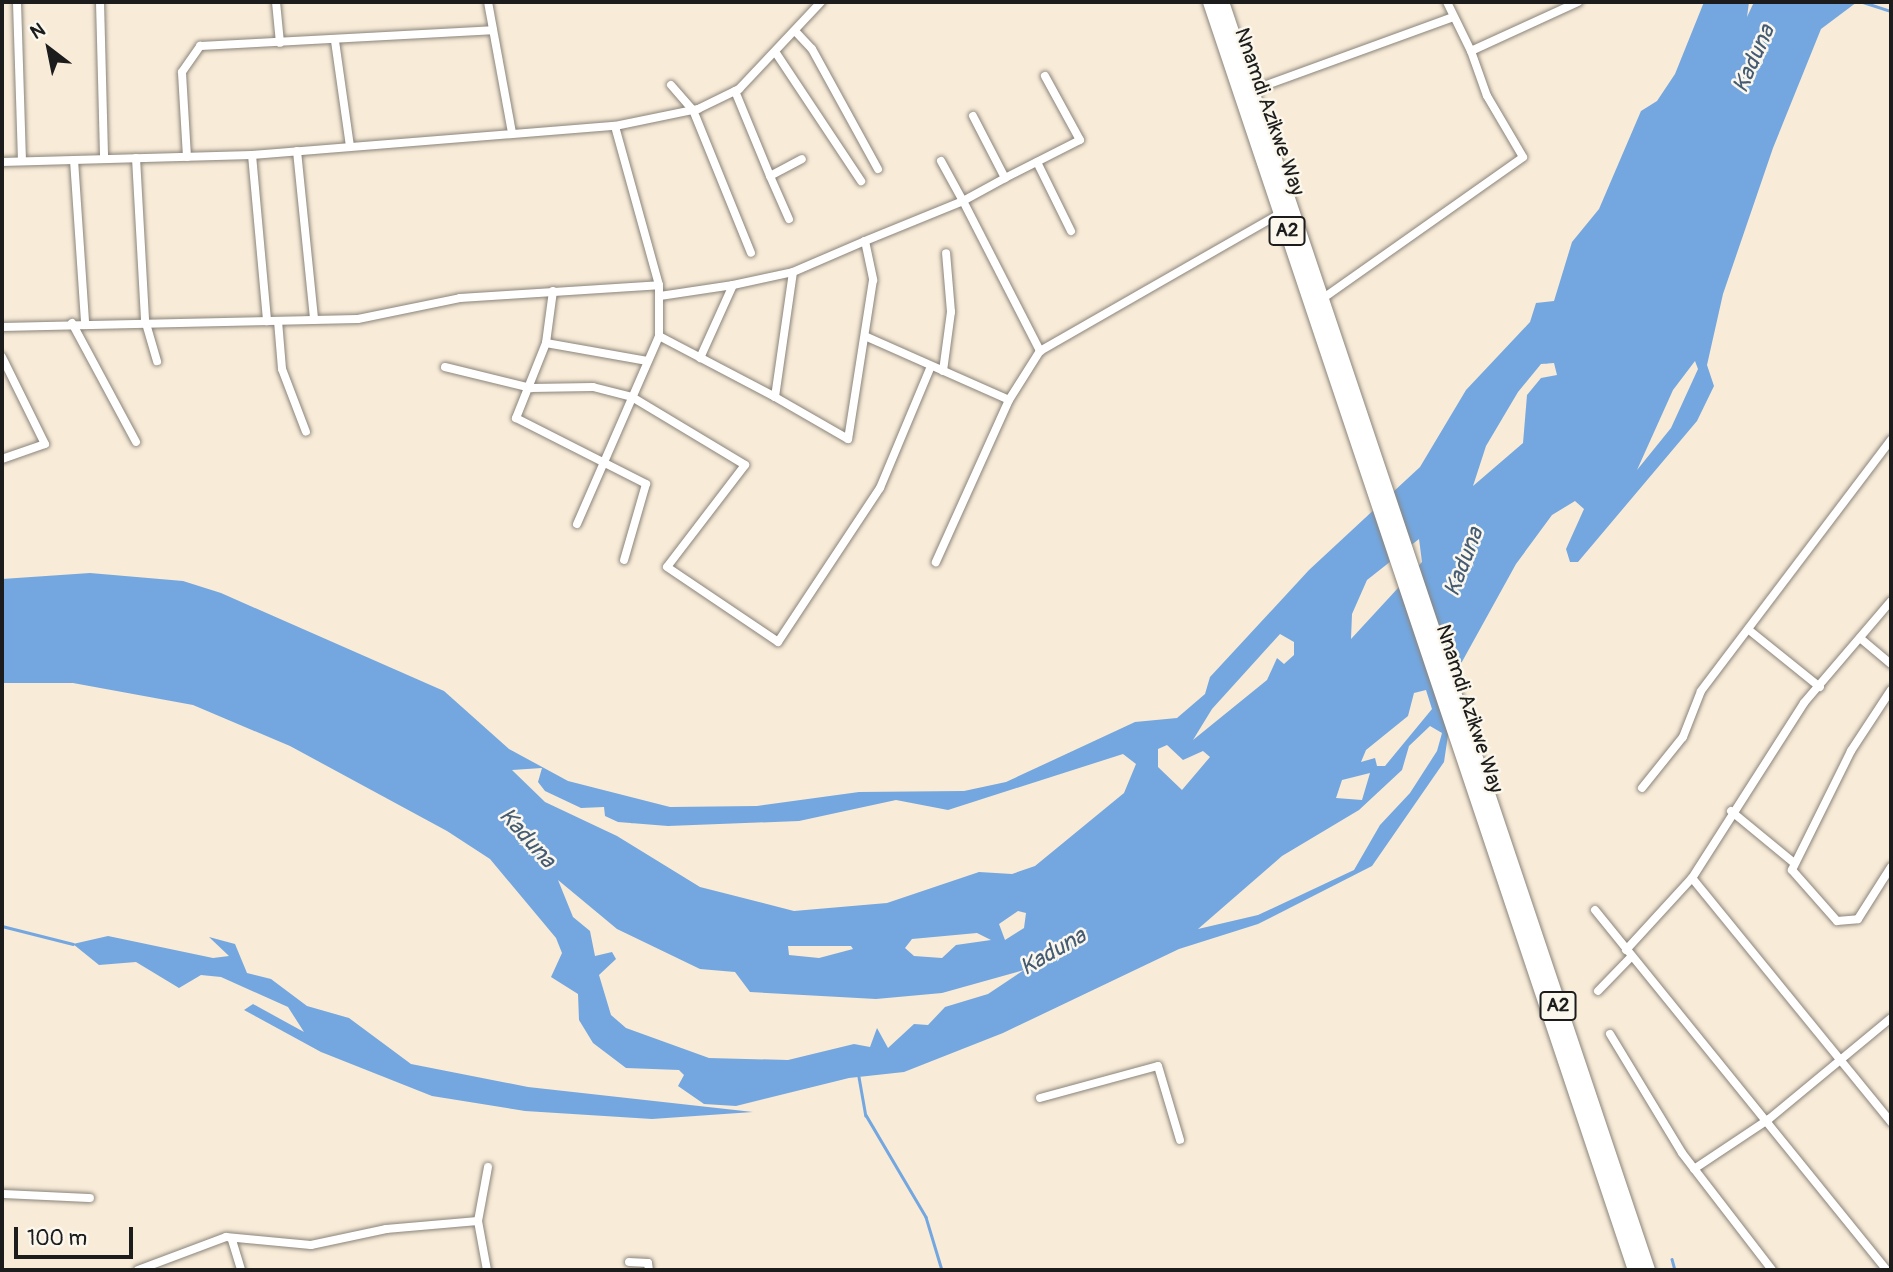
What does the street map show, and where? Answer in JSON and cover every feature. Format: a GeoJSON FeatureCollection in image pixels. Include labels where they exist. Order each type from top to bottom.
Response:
{"type":"FeatureCollection","features":[{"type":"Feature","properties":{"kind":"highway","name":"Nnamdi Azikwe Way"},"geometry":{"type":"LineString","coordinates":[[1210,2],[1281,213],[1370,458],[1635,1270]]}},
{"type":"Feature","properties":{"kind":"highway","name":"Nnamdi Azikwe Way"},"geometry":{"type":"LineString","coordinates":[[1222,2],[1322,299],[1370,458]]}},
{"type":"Feature","properties":{"kind":"highway","name":"Nnamdi Azikwe Way"},"geometry":{"type":"LineString","coordinates":[[1465,743],[1648,1270]]}},
{"type":"Feature","properties":{"kind":"street"},"geometry":{"type":"LineString","coordinates":[[17,2],[22,161]]}},
{"type":"Feature","properties":{"kind":"street"},"geometry":{"type":"LineString","coordinates":[[100,2],[104,159]]}},
{"type":"Feature","properties":{"kind":"street"},"geometry":{"type":"LineString","coordinates":[[276,2],[280,43]]}},
{"type":"Feature","properties":{"kind":"street"},"geometry":{"type":"LineString","coordinates":[[488,2],[512,133]]}},
{"type":"Feature","properties":{"kind":"street"},"geometry":{"type":"LineString","coordinates":[[2,162],[252,155],[615,127],[693,110],[734,91],[776,53],[821,2]]}},
{"type":"Feature","properties":{"kind":"street"},"geometry":{"type":"LineString","coordinates":[[1322,299],[1523,157],[1487,96],[1471,51],[1447,2]]}},
{"type":"Feature","properties":{"kind":"street"},"geometry":{"type":"LineString","coordinates":[[1471,51],[1578,2]]}},
{"type":"Feature","properties":{"kind":"street"},"geometry":{"type":"LineString","coordinates":[[1250,91],[1453,17]]}},
{"type":"Feature","properties":{"kind":"street"},"geometry":{"type":"LineString","coordinates":[[187,156],[182,72],[193,52],[214,44],[335,41],[493,30]]}},
{"type":"Feature","properties":{"kind":"street"},"geometry":{"type":"LineString","coordinates":[[796,32],[812,49],[878,169]]}},
{"type":"Feature","properties":{"kind":"street"},"geometry":{"type":"LineString","coordinates":[[335,41],[350,146]]}},
{"type":"Feature","properties":{"kind":"street"},"geometry":{"type":"LineString","coordinates":[[776,53],[861,181]]}},
{"type":"Feature","properties":{"kind":"street"},"geometry":{"type":"LineString","coordinates":[[660,296],[733,285],[793,272],[962,201],[1080,140],[1045,76]]}},
{"type":"Feature","properties":{"kind":"street"},"geometry":{"type":"LineString","coordinates":[[671,85],[693,110],[751,253]]}},
{"type":"Feature","properties":{"kind":"street"},"geometry":{"type":"LineString","coordinates":[[734,91],[789,219]]}},
{"type":"Feature","properties":{"kind":"street"},"geometry":{"type":"LineString","coordinates":[[973,116],[1004,178]]}},
{"type":"Feature","properties":{"kind":"street"},"geometry":{"type":"LineString","coordinates":[[576,523],[659,336],[659,285],[615,127]]}},
{"type":"Feature","properties":{"kind":"street"},"geometry":{"type":"LineString","coordinates":[[297,151],[314,319]]}},
{"type":"Feature","properties":{"kind":"street"},"geometry":{"type":"LineString","coordinates":[[252,155],[267,321]]}},
{"type":"Feature","properties":{"kind":"street"},"geometry":{"type":"LineString","coordinates":[[136,158],[145,320],[157,361]]}},
{"type":"Feature","properties":{"kind":"street"},"geometry":{"type":"LineString","coordinates":[[770,176],[802,159]]}},
{"type":"Feature","properties":{"kind":"street"},"geometry":{"type":"LineString","coordinates":[[74,160],[85,322]]}},
{"type":"Feature","properties":{"kind":"street"},"geometry":{"type":"LineString","coordinates":[[941,161],[1040,351]]}},
{"type":"Feature","properties":{"kind":"street"},"geometry":{"type":"LineString","coordinates":[[1037,162],[1070,231]]}},
{"type":"Feature","properties":{"kind":"street"},"geometry":{"type":"LineString","coordinates":[[936,562],[1009,400],[1040,351],[1281,213]]}},
{"type":"Feature","properties":{"kind":"street"},"geometry":{"type":"LineString","coordinates":[[659,336],[848,439],[867,337],[873,280],[865,241]]}},
{"type":"Feature","properties":{"kind":"street"},"geometry":{"type":"LineString","coordinates":[[943,371],[951,312],[946,253]]}},
{"type":"Feature","properties":{"kind":"street"},"geometry":{"type":"LineString","coordinates":[[775,397],[793,272]]}},
{"type":"Feature","properties":{"kind":"street"},"geometry":{"type":"LineString","coordinates":[[2,327],[145,320],[358,319],[460,298],[659,285]]}},
{"type":"Feature","properties":{"kind":"street"},"geometry":{"type":"LineString","coordinates":[[700,358],[733,285]]}},
{"type":"Feature","properties":{"kind":"street"},"geometry":{"type":"LineString","coordinates":[[553,291],[546,343],[531,388],[516,418],[646,484],[624,560]]}},
{"type":"Feature","properties":{"kind":"street"},"geometry":{"type":"LineString","coordinates":[[278,321],[282,369],[306,432]]}},
{"type":"Feature","properties":{"kind":"street"},"geometry":{"type":"LineString","coordinates":[[72,323],[136,442]]}},
{"type":"Feature","properties":{"kind":"street"},"geometry":{"type":"LineString","coordinates":[[867,337],[1009,400]]}},
{"type":"Feature","properties":{"kind":"street"},"geometry":{"type":"LineString","coordinates":[[546,343],[647,361]]}},
{"type":"Feature","properties":{"kind":"street"},"geometry":{"type":"LineString","coordinates":[[2,357],[45,444],[2,459]]}},
{"type":"Feature","properties":{"kind":"street"},"geometry":{"type":"LineString","coordinates":[[445,367],[531,388],[593,387],[632,397],[745,465],[667,567],[778,642],[880,488],[931,366]]}},
{"type":"Feature","properties":{"kind":"street"},"geometry":{"type":"LineString","coordinates":[[1642,788],[1683,737],[1701,691],[1891,440]]}},
{"type":"Feature","properties":{"kind":"street"},"geometry":{"type":"LineString","coordinates":[[1598,991],[1692,878],[1731,811],[1820,687],[1891,601]]}},
{"type":"Feature","properties":{"kind":"street"},"geometry":{"type":"LineString","coordinates":[[1749,630],[1820,687]]}},
{"type":"Feature","properties":{"kind":"street"},"geometry":{"type":"LineString","coordinates":[[1860,638],[1891,664]]}},
{"type":"Feature","properties":{"kind":"street"},"geometry":{"type":"LineString","coordinates":[[1891,691],[1851,751],[1792,870],[1837,921],[1858,919],[1891,867]]}},
{"type":"Feature","properties":{"kind":"street"},"geometry":{"type":"LineString","coordinates":[[1731,811],[1794,863]]}},
{"type":"Feature","properties":{"kind":"street"},"geometry":{"type":"LineString","coordinates":[[1692,878],[1842,1058],[1891,1122]]}},
{"type":"Feature","properties":{"kind":"street"},"geometry":{"type":"LineString","coordinates":[[1595,910],[1769,1119],[1888,1270]]}},
{"type":"Feature","properties":{"kind":"street"},"geometry":{"type":"LineString","coordinates":[[1694,1169],[1769,1119],[1891,1018]]}},
{"type":"Feature","properties":{"kind":"street"},"geometry":{"type":"LineString","coordinates":[[1610,1034],[1694,1169],[1772,1270]]}},
{"type":"Feature","properties":{"kind":"street"},"geometry":{"type":"LineString","coordinates":[[1040,1098],[1157,1066],[1181,1140]]}},
{"type":"Feature","properties":{"kind":"street"},"geometry":{"type":"LineString","coordinates":[[487,1270],[478,1221],[488,1167]]}},
{"type":"Feature","properties":{"kind":"street"},"geometry":{"type":"LineString","coordinates":[[2,1194],[90,1198]]}},
{"type":"Feature","properties":{"kind":"street"},"geometry":{"type":"LineString","coordinates":[[138,1270],[232,1240],[311,1245],[386,1229],[478,1221]]}},
{"type":"Feature","properties":{"kind":"street"},"geometry":{"type":"LineString","coordinates":[[232,1240],[241,1270]]}},
{"type":"Feature","properties":{"kind":"street"},"geometry":{"type":"LineString","coordinates":[[629,1262],[648,1263],[649,1270]]}},
{"type":"Feature","properties":{"kind":"water","name":"Kaduna"},"geometry":{"type":"Polygon","coordinates":[[[1704,2],[1749,2],[1747,17],[1754,2],[1857,2],[1821,29],[1773,148],[1723,294],[1707,365],[1714,386],[1697,421],[1578,562],[1570,562],[1566,549],[1584,509],[1575,501],[1552,515],[1516,564],[1458,669],[1444,762],[1372,866],[1258,924],[1179,949],[1003,1033],[904,1072],[849,1078],[736,1106],[704,1104],[678,1086],[684,1075],[679,1070],[626,1068],[593,1043],[579,1020],[578,994],[551,977],[562,953],[556,938],[490,859],[447,831],[290,746],[193,705],[73,683],[2,683],[2,579],[90,573],[183,581],[221,593],[444,691],[509,749],[568,781],[670,807],[757,806],[859,792],[964,791],[1006,782],[1135,722],[1177,718],[1205,694],[1210,677],[1309,570],[1420,467],[1466,390],[1530,322],[1536,303],[1554,301],[1572,242],[1599,209],[1641,111],[1657,101],[1675,74],[1704,2]],[[1695,361],[1673,390],[1637,470],[1671,428],[1698,369],[1695,361]],[[1554,363],[1541,364],[1518,392],[1486,446],[1473,486],[1523,443],[1527,395],[1541,378],[1557,375],[1554,363]],[[1419,539],[1367,580],[1352,614],[1351,639],[1422,562],[1419,539]],[[1280,634],[1212,709],[1193,740],[1267,680],[1277,658],[1284,664],[1294,655],[1294,642],[1280,634]],[[1426,690],[1414,693],[1408,716],[1366,750],[1361,762],[1375,758],[1377,766],[1385,766],[1432,709],[1426,690]],[[1430,726],[1409,746],[1402,770],[1359,810],[1282,856],[1198,929],[1258,915],[1354,870],[1380,825],[1410,793],[1437,751],[1442,733],[1430,726]],[[1167,745],[1158,749],[1158,767],[1182,790],[1210,757],[1203,751],[1183,760],[1167,745]],[[1123,754],[948,810],[896,800],[799,821],[668,826],[618,822],[605,816],[604,807],[581,808],[545,791],[538,782],[542,768],[512,770],[545,802],[617,836],[700,887],[794,911],[887,903],[979,872],[1012,874],[1035,866],[1124,793],[1136,764],[1123,754]],[[1370,773],[1342,780],[1336,798],[1362,800],[1370,773]],[[558,880],[573,917],[590,931],[595,956],[612,952],[616,959],[599,975],[611,1015],[626,1028],[709,1058],[788,1060],[854,1044],[870,1047],[877,1028],[888,1048],[914,1024],[928,1025],[945,1007],[988,994],[1024,970],[942,993],[876,999],[750,992],[735,972],[700,969],[617,929],[558,880]],[[1018,911],[999,924],[1005,940],[1024,928],[1026,913],[1018,911]],[[977,933],[912,939],[905,948],[914,956],[942,958],[956,945],[991,940],[977,933]],[[788,946],[789,955],[819,958],[853,949],[851,946],[788,946]]]}},
{"type":"Feature","properties":{"kind":"water"},"geometry":{"type":"Polygon","coordinates":[[[108,936],[213,958],[229,956],[209,937],[235,944],[247,973],[271,979],[307,1006],[349,1018],[411,1064],[528,1087],[753,1112],[652,1119],[525,1111],[432,1096],[321,1052],[244,1010],[253,1004],[304,1032],[288,1007],[221,977],[201,975],[179,988],[136,962],[99,965],[73,944],[108,936]]]}},
{"type":"Feature","properties":{"kind":"waterway"},"geometry":{"type":"LineString","coordinates":[[1863,2],[1891,11]]}},
{"type":"Feature","properties":{"kind":"waterway"},"geometry":{"type":"LineString","coordinates":[[2,926],[73,944]]}},
{"type":"Feature","properties":{"kind":"waterway"},"geometry":{"type":"LineString","coordinates":[[859,1077],[866,1115],[926,1217],[942,1270]]}},
{"type":"Feature","properties":{"kind":"waterway"},"geometry":{"type":"LineString","coordinates":[[1672,1259],[1675,1270]]}}]}
